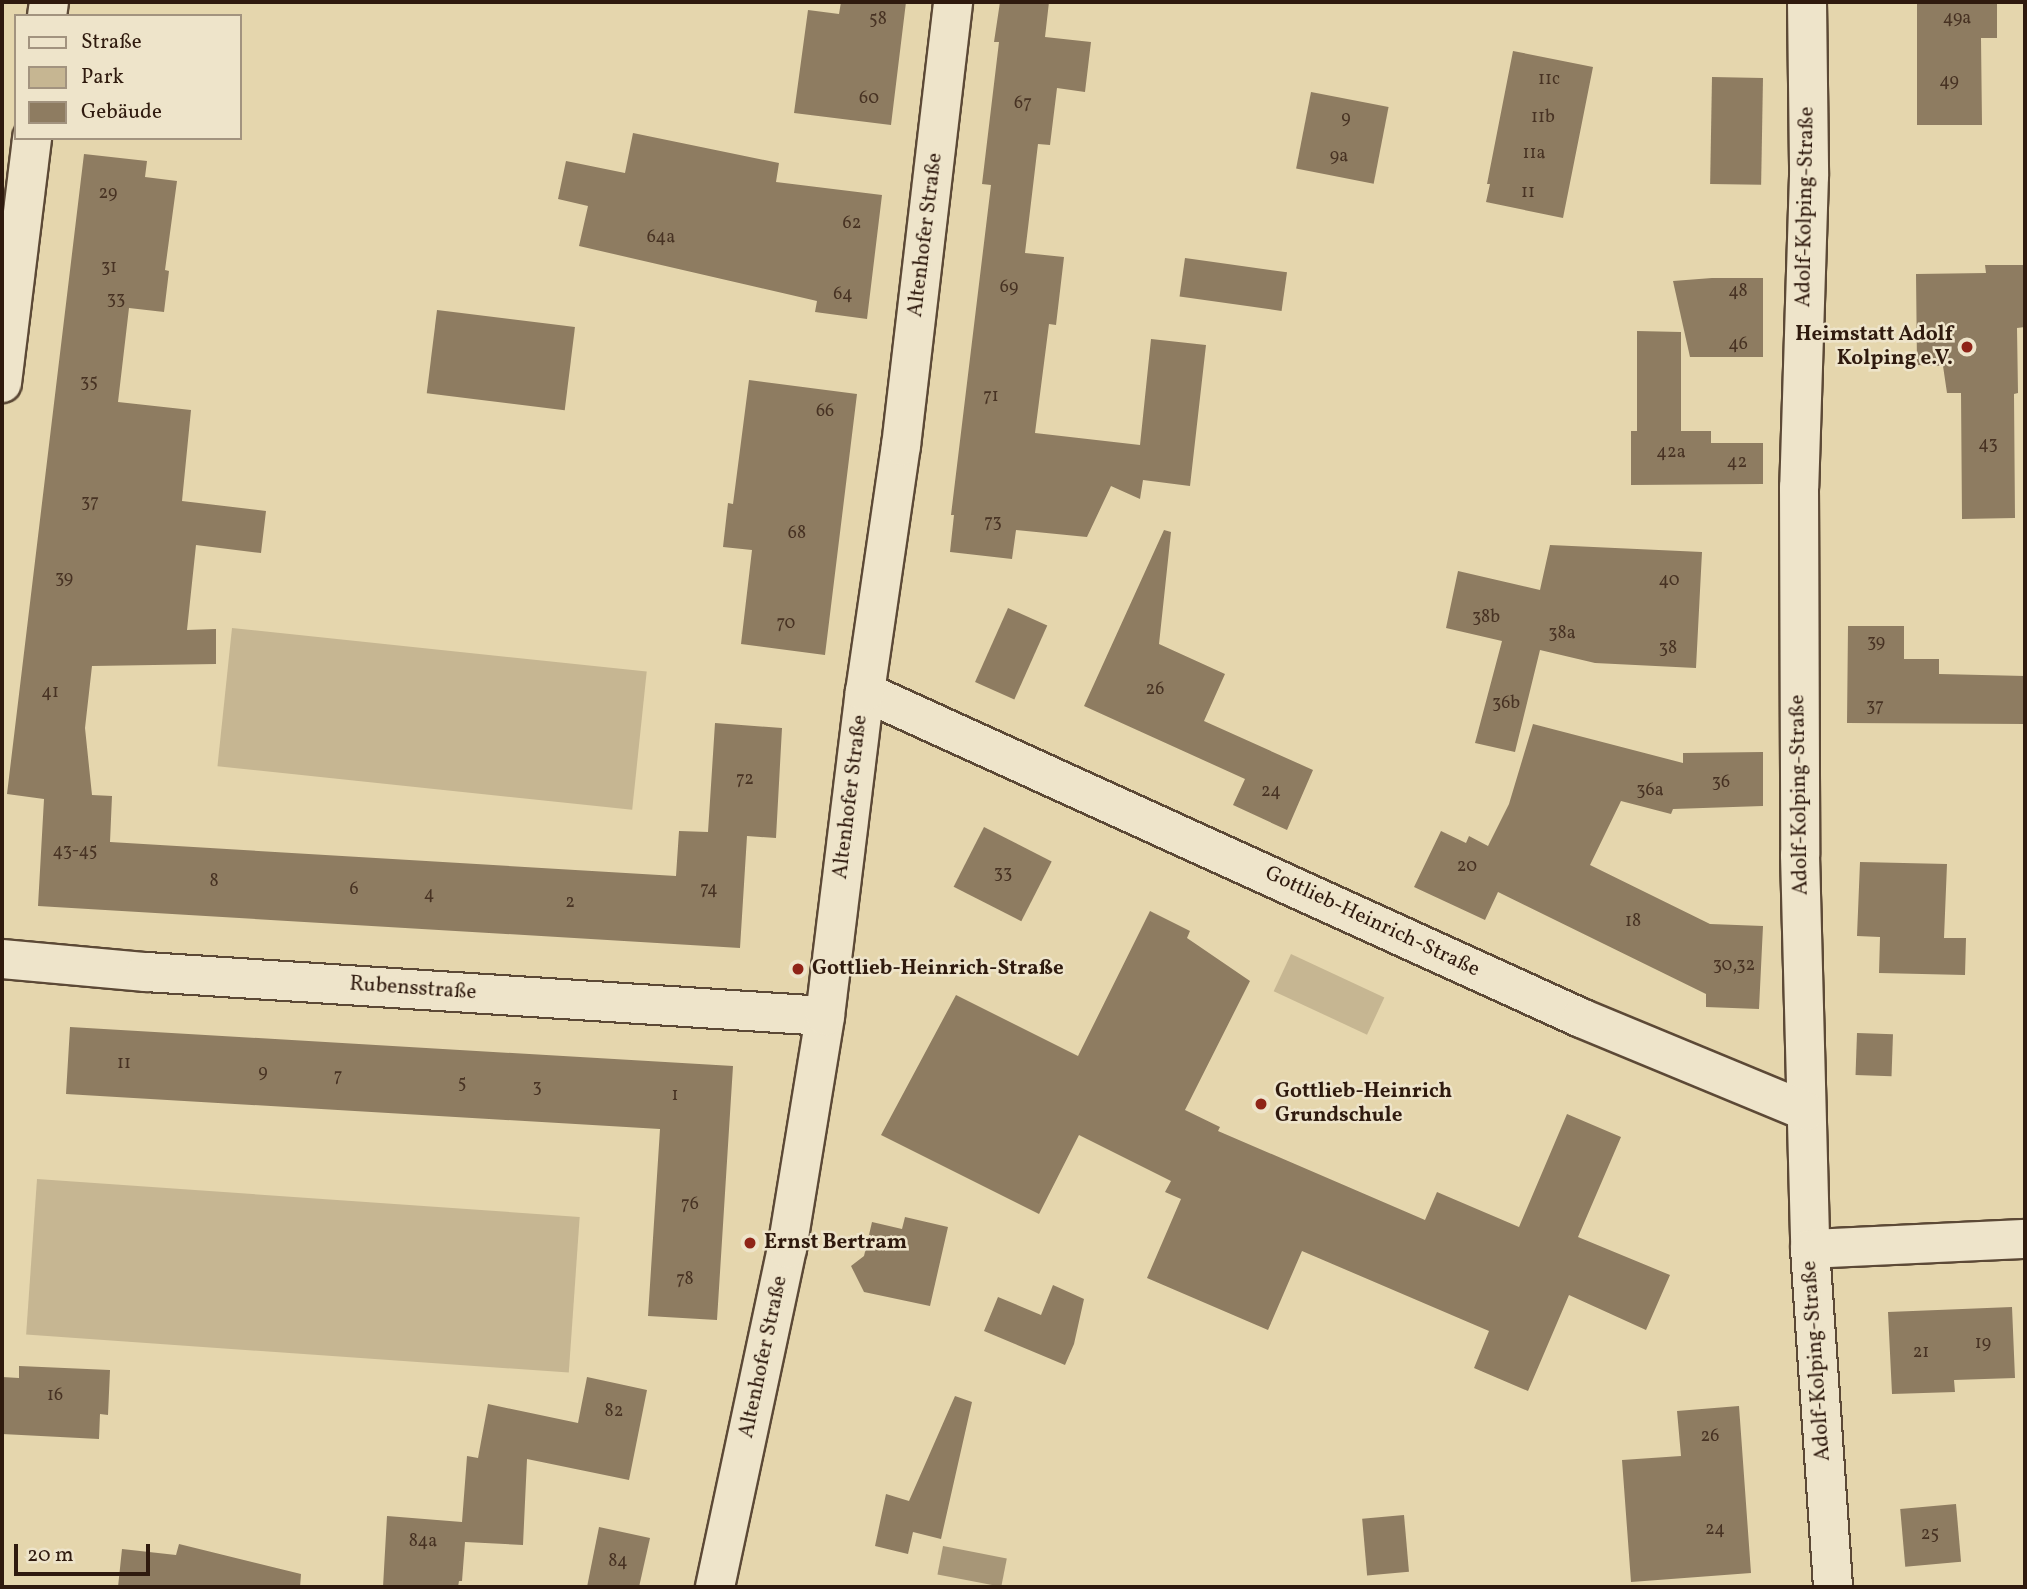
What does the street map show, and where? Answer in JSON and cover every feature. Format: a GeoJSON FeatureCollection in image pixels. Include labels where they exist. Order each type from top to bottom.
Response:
{"type":"FeatureCollection","features":[{"type":"Feature","properties":{"kind":"street","name":"Altenhofer Straße"},"geometry":{"type":"LineString","coordinates":[[715,1587],[787,1249],[825,1016],[865,692],[901,446],[953,2]]}},
{"type":"Feature","properties":{"kind":"street","name":"Adolf-Kolping-Straße"},"geometry":{"type":"LineString","coordinates":[[1807,2],[1809,176],[1798,559],[1805,1111],[1810,1249],[1833,1587]]}},
{"type":"Feature","properties":{"kind":"street"},"geometry":{"type":"LineString","coordinates":[[2,383],[32,140]]}},
{"type":"Feature","properties":{"kind":"street","name":"Gottlieb-Heinrich-Straße"},"geometry":{"type":"LineString","coordinates":[[865,692],[1581,1018],[1805,1111]]}},
{"type":"Feature","properties":{"kind":"street","name":"Rubensstraße"},"geometry":{"type":"LineString","coordinates":[[2,959],[146,972],[825,1016]]}},
{"type":"Feature","properties":{"kind":"street"},"geometry":{"type":"LineString","coordinates":[[1810,1249],[2025,1239]]}},
{"type":"Feature","properties":{"kind":"green space"},"geometry":{"type":"Polygon","coordinates":[[[232,628],[647,672],[632,810],[217,766],[232,628]]]}},
{"type":"Feature","properties":{"kind":"green space"},"geometry":{"type":"Polygon","coordinates":[[[1291,954],[1384,998],[1367,1035],[1274,991],[1291,954]]]}},
{"type":"Feature","properties":{"kind":"green space"},"geometry":{"type":"Polygon","coordinates":[[[37,1179],[580,1217],[569,1373],[26,1335],[37,1179]]]}},
{"type":"Feature","properties":{"kind":"shaded area"},"geometry":{"type":"Polygon","coordinates":[[[943,1546],[1007,1558],[1001,1587],[937,1574],[943,1546]]]}},
{"type":"Feature","properties":{"kind":"building"},"geometry":{"type":"Polygon","coordinates":[[[841,2],[906,2],[891,125],[794,113],[808,10],[839,14],[841,2]]]}},
{"type":"Feature","properties":{"kind":"building"},"geometry":{"type":"Polygon","coordinates":[[[1000,2],[1049,2],[1045,37],[1091,42],[1085,92],[1057,88],[1050,145],[1038,144],[1025,253],[1064,257],[1056,325],[1049,324],[1035,433],[1140,445],[1151,339],[1206,345],[1190,486],[1143,480],[1140,499],[1111,486],[1087,537],[1016,530],[1012,559],[950,552],[954,515],[951,515],[991,185],[982,184],[999,42],[994,42],[1000,2]]]}},
{"type":"Feature","properties":{"kind":"building"},"geometry":{"type":"Polygon","coordinates":[[[1917,2],[1997,2],[1997,38],[1981,38],[1982,125],[1917,125],[1917,2]]]}},
{"type":"Feature","properties":{"kind":"building"},"geometry":{"type":"Polygon","coordinates":[[[1513,51],[1593,67],[1563,218],[1486,202],[1490,184],[1487,184],[1513,51]]]}},
{"type":"Feature","properties":{"kind":"building"},"geometry":{"type":"Polygon","coordinates":[[[1712,77],[1763,78],[1761,185],[1710,184],[1712,77]]]}},
{"type":"Feature","properties":{"kind":"building"},"geometry":{"type":"Polygon","coordinates":[[[1311,92],[1389,107],[1374,184],[1296,169],[1311,92]]]}},
{"type":"Feature","properties":{"kind":"building"},"geometry":{"type":"Polygon","coordinates":[[[633,133],[779,163],[776,182],[882,195],[867,319],[815,312],[817,301],[579,246],[588,206],[558,199],[566,161],[625,173],[633,133]]]}},
{"type":"Feature","properties":{"kind":"building"},"geometry":{"type":"Polygon","coordinates":[[[84,154],[147,161],[145,177],[177,181],[165,270],[169,271],[164,312],[129,308],[118,402],[191,410],[182,501],[266,511],[261,553],[196,545],[187,630],[216,629],[216,664],[92,666],[85,728],[92,795],[112,796],[110,842],[676,876],[679,831],[708,832],[715,723],[782,728],[776,838],[747,836],[740,948],[38,906],[44,799],[7,794],[84,154]]]}},
{"type":"Feature","properties":{"kind":"building"},"geometry":{"type":"Polygon","coordinates":[[[1185,258],[1287,272],[1282,311],[1180,297],[1185,258]]]}},
{"type":"Feature","properties":{"kind":"building","name":"Heimstatt Adolf Kolping e.V."},"geometry":{"type":"Polygon","coordinates":[[[1985,265],[2025,265],[2025,327],[2017,328],[2018,393],[2014,394],[2015,518],[1962,519],[1961,393],[1947,393],[1943,366],[1917,365],[1916,274],[1986,273],[1985,265]]]}},
{"type":"Feature","properties":{"kind":"building"},"geometry":{"type":"Polygon","coordinates":[[[1763,278],[1763,357],[1690,357],[1673,281],[1763,278]]]}},
{"type":"Feature","properties":{"kind":"building"},"geometry":{"type":"Polygon","coordinates":[[[437,310],[575,327],[565,410],[427,393],[437,310]]]}},
{"type":"Feature","properties":{"kind":"building"},"geometry":{"type":"Polygon","coordinates":[[[1637,331],[1681,332],[1681,431],[1711,431],[1711,443],[1763,443],[1763,484],[1631,485],[1631,431],[1637,431],[1637,331]]]}},
{"type":"Feature","properties":{"kind":"building"},"geometry":{"type":"Polygon","coordinates":[[[749,380],[857,394],[825,655],[741,644],[752,550],[723,547],[728,503],[733,504],[749,380]]]}},
{"type":"Feature","properties":{"kind":"building"},"geometry":{"type":"Polygon","coordinates":[[[1164,530],[1171,532],[1159,644],[1225,674],[1204,721],[1313,770],[1287,830],[1233,805],[1245,779],[1084,706],[1164,530]]]}},
{"type":"Feature","properties":{"kind":"building"},"geometry":{"type":"Polygon","coordinates":[[[1550,545],[1702,552],[1696,668],[1595,663],[1540,650],[1515,752],[1475,743],[1502,641],[1446,628],[1458,571],[1540,590],[1550,545]]]}},
{"type":"Feature","properties":{"kind":"building"},"geometry":{"type":"Polygon","coordinates":[[[1008,608],[1047,625],[1014,699],[975,682],[1008,608]]]}},
{"type":"Feature","properties":{"kind":"building"},"geometry":{"type":"Polygon","coordinates":[[[1848,626],[1904,626],[1904,659],[1939,659],[1939,674],[2025,676],[2025,724],[1847,723],[1848,626]]]}},
{"type":"Feature","properties":{"kind":"building"},"geometry":{"type":"Polygon","coordinates":[[[1533,724],[1683,763],[1683,753],[1763,752],[1763,806],[1673,809],[1671,814],[1621,801],[1590,865],[1710,924],[1763,926],[1759,1009],[1706,1007],[1706,994],[1498,892],[1485,920],[1414,887],[1441,831],[1466,843],[1469,836],[1488,846],[1509,804],[1533,724]]]}},
{"type":"Feature","properties":{"kind":"building"},"geometry":{"type":"Polygon","coordinates":[[[984,827],[1052,862],[1021,921],[954,887],[984,827]]]}},
{"type":"Feature","properties":{"kind":"building"},"geometry":{"type":"Polygon","coordinates":[[[1860,862],[1947,864],[1944,938],[1966,938],[1965,975],[1879,973],[1880,937],[1857,936],[1860,862]]]}},
{"type":"Feature","properties":{"kind":"building"},"geometry":{"type":"Polygon","coordinates":[[[1150,911],[1190,931],[1187,938],[1250,981],[1185,1110],[1220,1127],[1218,1131],[1425,1220],[1437,1192],[1519,1227],[1567,1114],[1621,1137],[1578,1237],[1670,1275],[1646,1330],[1569,1295],[1528,1391],[1474,1368],[1489,1331],[1302,1251],[1268,1330],[1147,1278],[1181,1199],[1165,1192],[1171,1181],[1079,1135],[1039,1214],[881,1135],[956,995],[1078,1056],[1150,911]]]}},
{"type":"Feature","properties":{"kind":"building"},"geometry":{"type":"Polygon","coordinates":[[[70,1027],[733,1066],[717,1320],[648,1316],[660,1129],[66,1094],[70,1027]]]}},
{"type":"Feature","properties":{"kind":"building"},"geometry":{"type":"Polygon","coordinates":[[[1857,1033],[1893,1034],[1892,1076],[1856,1075],[1857,1033]]]}},
{"type":"Feature","properties":{"kind":"building"},"geometry":{"type":"Polygon","coordinates":[[[905,1217],[948,1227],[930,1306],[864,1292],[851,1266],[864,1256],[872,1222],[902,1229],[905,1217]]]}},
{"type":"Feature","properties":{"kind":"building"},"geometry":{"type":"Polygon","coordinates":[[[1053,1285],[1084,1299],[1074,1344],[1065,1365],[984,1331],[998,1297],[1041,1315],[1053,1285]]]}},
{"type":"Feature","properties":{"kind":"building"},"geometry":{"type":"Polygon","coordinates":[[[2012,1307],[2015,1378],[1954,1380],[1955,1392],[1892,1394],[1888,1312],[2012,1307]]]}},
{"type":"Feature","properties":{"kind":"building"},"geometry":{"type":"Polygon","coordinates":[[[19,1366],[110,1370],[108,1415],[100,1414],[99,1439],[2,1434],[2,1377],[19,1378],[19,1366]]]}},
{"type":"Feature","properties":{"kind":"building"},"geometry":{"type":"Polygon","coordinates":[[[587,1377],[647,1390],[629,1480],[527,1459],[523,1545],[465,1542],[462,1581],[459,1581],[458,1587],[383,1587],[387,1516],[462,1522],[467,1456],[478,1458],[488,1404],[578,1423],[587,1377]]]}},
{"type":"Feature","properties":{"kind":"building"},"geometry":{"type":"Polygon","coordinates":[[[955,1396],[972,1402],[941,1539],[913,1532],[908,1554],[875,1546],[886,1494],[909,1501],[955,1396]]]}},
{"type":"Feature","properties":{"kind":"building"},"geometry":{"type":"Polygon","coordinates":[[[1739,1406],[1751,1573],[1631,1582],[1622,1460],[1681,1456],[1677,1411],[1739,1406]]]}},
{"type":"Feature","properties":{"kind":"building"},"geometry":{"type":"Polygon","coordinates":[[[1956,1504],[1961,1562],[1905,1567],[1900,1509],[1956,1504]]]}},
{"type":"Feature","properties":{"kind":"building"},"geometry":{"type":"Polygon","coordinates":[[[1404,1515],[1409,1572],[1367,1575],[1362,1519],[1404,1515]]]}},
{"type":"Feature","properties":{"kind":"building"},"geometry":{"type":"Polygon","coordinates":[[[599,1527],[650,1538],[639,1587],[587,1587],[599,1527]]]}},
{"type":"Feature","properties":{"kind":"building"},"geometry":{"type":"Polygon","coordinates":[[[179,1544],[301,1574],[300,1587],[118,1587],[122,1549],[176,1555],[179,1544]]]}},
{"type":"Feature","properties":{"kind":"place","name":"Heimstatt Adolf Kolping e.V."},"geometry":{"type":"Point","coordinates":[1967,347]}},
{"type":"Feature","properties":{"kind":"place","name":"Gottlieb-Heinrich-Straße"},"geometry":{"type":"Point","coordinates":[798,969]}},
{"type":"Feature","properties":{"kind":"place","name":"Gottlieb-Heinrich Grundschule"},"geometry":{"type":"Point","coordinates":[1261,1104]}},
{"type":"Feature","properties":{"kind":"place","name":"Ernst Bertram"},"geometry":{"type":"Point","coordinates":[750,1243]}}]}
